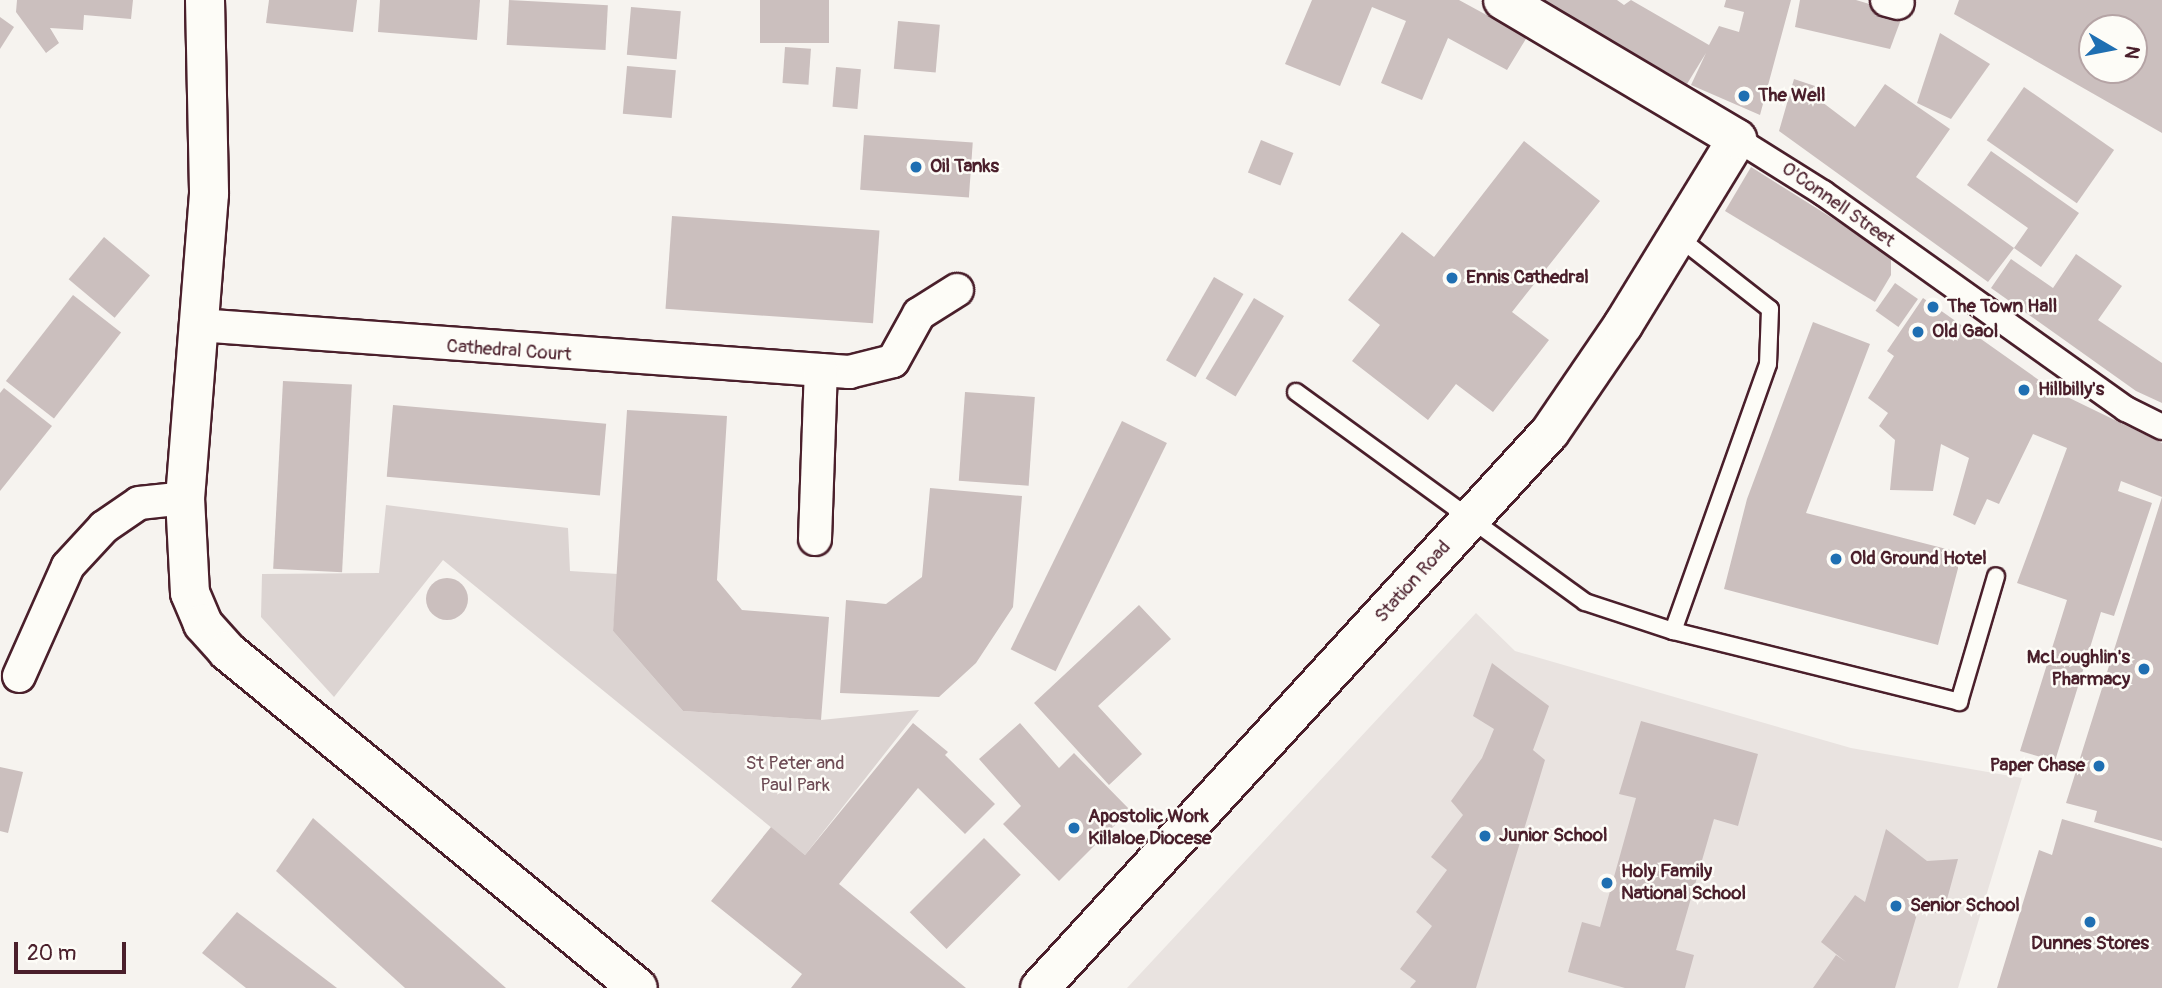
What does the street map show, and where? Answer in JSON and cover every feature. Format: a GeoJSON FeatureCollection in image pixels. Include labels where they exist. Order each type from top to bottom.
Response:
{"type":"FeatureCollection","features":[{"type":"Feature","properties":{"kind":"main road"},"geometry":{"type":"LineString","coordinates":[[205,0],[209,194],[185,498],[190,593],[203,624],[228,651],[638,988]]}},
{"type":"Feature","properties":{"kind":"main road","name":"O'Connell Street"},"geometry":{"type":"LineString","coordinates":[[1503,0],[1737,139]]}},
{"type":"Feature","properties":{"kind":"main road","name":"Station Road"},"geometry":{"type":"LineString","coordinates":[[1040,988],[1549,432],[1737,139]]}},
{"type":"Feature","properties":{"kind":"street","name":"O'Connell Street"},"geometry":{"type":"LineString","coordinates":[[1737,139],[1823,193],[2126,409],[2162,427]]}},
{"type":"Feature","properties":{"kind":"street","name":"Cathedral Court"},"geometry":{"type":"LineString","coordinates":[[198,325],[849,372],[893,361],[919,314],[957,290]]}},
{"type":"Feature","properties":{"kind":"street"},"geometry":{"type":"LineString","coordinates":[[815,539],[821,370]]}},
{"type":"Feature","properties":{"kind":"street"},"geometry":{"type":"LineString","coordinates":[[19,676],[68,566],[104,527],[139,503],[185,498]]}},
{"type":"Feature","properties":{"kind":"lane"},"geometry":{"type":"LineString","coordinates":[[1673,631],[1768,364],[1770,309],[1676,236]]}},
{"type":"Feature","properties":{"kind":"lane"},"geometry":{"type":"LineString","coordinates":[[1296,392],[1468,519],[1586,601],[1673,631],[1959,702],[1996,576]]}},
{"type":"Feature","properties":{"kind":"shaded area","name":"Holy Family National School"},"geometry":{"type":"Polygon","coordinates":[[[1476,613],[1515,651],[1851,748],[2022,778],[1958,988],[1127,988],[1476,613]]]}},
{"type":"Feature","properties":{"kind":"green space","name":"St Peter and Paul Park"},"geometry":{"type":"Polygon","coordinates":[[[386,505],[568,528],[570,571],[618,574],[613,631],[683,711],[821,720],[919,710],[805,855],[443,560],[334,697],[261,617],[262,574],[379,573],[386,505]]]}},
{"type":"Feature","properties":{"kind":"building"},"geometry":{"type":"Polygon","coordinates":[[[17,0],[133,0],[131,19],[84,15],[83,30],[50,28],[59,43],[46,53],[16,12],[17,0]]]}},
{"type":"Feature","properties":{"kind":"building"},"geometry":{"type":"Polygon","coordinates":[[[269,0],[357,0],[353,32],[266,23],[269,0]]]}},
{"type":"Feature","properties":{"kind":"building"},"geometry":{"type":"Polygon","coordinates":[[[380,0],[480,0],[477,40],[378,32],[380,0]]]}},
{"type":"Feature","properties":{"kind":"building"},"geometry":{"type":"Polygon","coordinates":[[[509,0],[608,5],[606,50],[507,45],[509,0]]]}},
{"type":"Feature","properties":{"kind":"building"},"geometry":{"type":"Polygon","coordinates":[[[760,0],[829,0],[829,43],[760,43],[760,0]]]}},
{"type":"Feature","properties":{"kind":"building"},"geometry":{"type":"Polygon","coordinates":[[[1312,0],[1459,0],[1527,37],[1507,70],[1448,38],[1422,100],[1381,83],[1406,21],[1372,7],[1340,86],[1285,64],[1312,0]]]}},
{"type":"Feature","properties":{"kind":"building"},"geometry":{"type":"Polygon","coordinates":[[[1543,0],[1617,0],[1624,5],[1631,0],[1709,45],[1719,26],[1739,32],[1744,12],[1724,7],[1726,0],[1791,0],[1760,115],[1691,85],[1706,53],[1687,84],[1543,0]]]}},
{"type":"Feature","properties":{"kind":"building"},"geometry":{"type":"Polygon","coordinates":[[[1800,0],[1856,0],[1903,14],[1890,49],[1795,27],[1800,0]]]}},
{"type":"Feature","properties":{"kind":"building"},"geometry":{"type":"Polygon","coordinates":[[[1959,0],[2162,0],[2162,133],[1954,14],[1959,0]]]}},
{"type":"Feature","properties":{"kind":"building"},"geometry":{"type":"Polygon","coordinates":[[[631,7],[681,11],[677,59],[627,55],[631,7]]]}},
{"type":"Feature","properties":{"kind":"building"},"geometry":{"type":"Polygon","coordinates":[[[0,17],[14,27],[0,49],[0,17]]]}},
{"type":"Feature","properties":{"kind":"building"},"geometry":{"type":"Polygon","coordinates":[[[898,21],[940,25],[936,72],[894,69],[898,21]]]}},
{"type":"Feature","properties":{"kind":"building"},"geometry":{"type":"Polygon","coordinates":[[[1940,33],[1990,64],[1951,119],[1917,103],[1940,33]]]}},
{"type":"Feature","properties":{"kind":"building"},"geometry":{"type":"Polygon","coordinates":[[[785,47],[811,49],[808,85],[782,83],[785,47]]]}},
{"type":"Feature","properties":{"kind":"building"},"geometry":{"type":"Polygon","coordinates":[[[627,66],[676,70],[672,118],[623,114],[627,66]]]}},
{"type":"Feature","properties":{"kind":"building"},"geometry":{"type":"Polygon","coordinates":[[[836,67],[861,69],[857,109],[833,107],[836,67]]]}},
{"type":"Feature","properties":{"kind":"building"},"geometry":{"type":"Polygon","coordinates":[[[1794,79],[1824,89],[1822,102],[1855,127],[1885,84],[1950,129],[1916,177],[2014,248],[1988,282],[1779,131],[1794,79]]]}},
{"type":"Feature","properties":{"kind":"building"},"geometry":{"type":"Polygon","coordinates":[[[2024,87],[2114,150],[2077,203],[1987,140],[2024,87]]]}},
{"type":"Feature","properties":{"kind":"building","name":"Oil Tanks"},"geometry":{"type":"Polygon","coordinates":[[[864,135],[973,143],[969,197],[860,190],[864,135]]]}},
{"type":"Feature","properties":{"kind":"building"},"geometry":{"type":"Polygon","coordinates":[[[1261,140],[1293,153],[1280,186],[1248,172],[1261,140]]]}},
{"type":"Feature","properties":{"kind":"building","name":"Ennis Cathedral"},"geometry":{"type":"Polygon","coordinates":[[[1524,141],[1600,201],[1512,312],[1549,340],[1493,412],[1456,384],[1428,420],[1352,361],[1380,325],[1348,300],[1402,232],[1434,257],[1524,141]]]}},
{"type":"Feature","properties":{"kind":"building"},"geometry":{"type":"Polygon","coordinates":[[[1991,151],[2079,213],[2041,267],[2014,248],[2028,228],[1967,185],[1991,151]]]}},
{"type":"Feature","properties":{"kind":"building"},"geometry":{"type":"Polygon","coordinates":[[[1751,167],[1891,255],[1891,275],[1875,302],[1725,211],[1751,167]]]}},
{"type":"Feature","properties":{"kind":"building"},"geometry":{"type":"Polygon","coordinates":[[[672,216],[879,231],[873,323],[666,309],[672,216]]]}},
{"type":"Feature","properties":{"kind":"building"},"geometry":{"type":"Polygon","coordinates":[[[104,237],[150,276],[115,318],[69,279],[104,237]]]}},
{"type":"Feature","properties":{"kind":"building"},"geometry":{"type":"Polygon","coordinates":[[[2076,254],[2122,286],[2098,320],[2162,363],[2162,403],[2136,391],[1991,288],[2011,259],[2053,288],[2076,254]]]}},
{"type":"Feature","properties":{"kind":"building"},"geometry":{"type":"Polygon","coordinates":[[[1214,277],[1243,294],[1195,377],[1166,360],[1214,277]]]}},
{"type":"Feature","properties":{"kind":"building"},"geometry":{"type":"Polygon","coordinates":[[[1895,283],[1918,299],[1898,327],[1875,311],[1895,283]]]}},
{"type":"Feature","properties":{"kind":"building"},"geometry":{"type":"Polygon","coordinates":[[[73,295],[121,333],[54,418],[6,381],[73,295]]]}},
{"type":"Feature","properties":{"kind":"building"},"geometry":{"type":"Polygon","coordinates":[[[1254,298],[1284,316],[1236,397],[1206,379],[1254,298]]]}},
{"type":"Feature","properties":{"kind":"building"},"geometry":{"type":"Polygon","coordinates":[[[1923,298],[2053,390],[2162,443],[2162,497],[2121,481],[2118,491],[2152,503],[2114,616],[2101,612],[2055,761],[2020,751],[2067,600],[2017,583],[2067,448],[2033,434],[1999,504],[1987,499],[1975,525],[1953,515],[1969,458],[1941,444],[1933,491],[1890,490],[1895,440],[1879,426],[1888,413],[1868,398],[1894,356],[1887,351],[1923,298]]]}},
{"type":"Feature","properties":{"kind":"building"},"geometry":{"type":"Polygon","coordinates":[[[1813,322],[1870,344],[1806,513],[1962,553],[1938,645],[1724,589],[1747,499],[1813,322]]]}},
{"type":"Feature","properties":{"kind":"building"},"geometry":{"type":"Polygon","coordinates":[[[283,381],[352,385],[342,572],[273,569],[283,381]]]}},
{"type":"Feature","properties":{"kind":"building"},"geometry":{"type":"Polygon","coordinates":[[[4,388],[52,426],[0,491],[0,393],[4,388]]]}},
{"type":"Feature","properties":{"kind":"building"},"geometry":{"type":"Polygon","coordinates":[[[965,392],[1035,397],[1029,486],[959,481],[965,392]]]}},
{"type":"Feature","properties":{"kind":"building"},"geometry":{"type":"Polygon","coordinates":[[[393,405],[606,424],[600,495],[387,477],[393,405]]]}},
{"type":"Feature","properties":{"kind":"building"},"geometry":{"type":"Polygon","coordinates":[[[627,410],[727,416],[717,580],[742,610],[829,617],[821,720],[683,711],[613,631],[627,410]]]}},
{"type":"Feature","properties":{"kind":"building"},"geometry":{"type":"Polygon","coordinates":[[[1122,421],[1167,443],[1056,671],[1011,649],[1122,421]]]}},
{"type":"Feature","properties":{"kind":"building"},"geometry":{"type":"Polygon","coordinates":[[[930,488],[1022,496],[1013,607],[976,663],[939,697],[840,693],[846,600],[886,604],[922,577],[930,488]]]}},
{"type":"Feature","properties":{"kind":"building"},"geometry":{"type":"Polygon","coordinates":[[[2162,497],[2162,841],[2094,822],[2097,811],[2066,803],[2162,497]]]}},
{"type":"Feature","properties":{"kind":"building"},"geometry":{"type":"Polygon","coordinates":[[[447,578],[462,584],[468,599],[462,614],[447,620],[432,614],[426,599],[432,584],[447,578]]]}},
{"type":"Feature","properties":{"kind":"building"},"geometry":{"type":"Polygon","coordinates":[[[1139,605],[1171,639],[1098,706],[1142,754],[1109,785],[1034,703],[1139,605]]]}},
{"type":"Feature","properties":{"kind":"building","name":"Junior School"},"geometry":{"type":"Polygon","coordinates":[[[1492,663],[1549,706],[1533,750],[1545,760],[1476,988],[1410,988],[1416,981],[1400,969],[1432,926],[1416,912],[1447,870],[1431,857],[1463,815],[1451,801],[1482,758],[1494,729],[1473,716],[1492,663]]]}},
{"type":"Feature","properties":{"kind":"building"},"geometry":{"type":"Polygon","coordinates":[[[1641,721],[1758,754],[1738,826],[1714,819],[1676,950],[1694,955],[1685,988],[1625,988],[1568,972],[1582,922],[1600,927],[1636,798],[1619,794],[1641,721]]]}},
{"type":"Feature","properties":{"kind":"building"},"geometry":{"type":"Polygon","coordinates":[[[913,723],[948,752],[945,755],[995,804],[965,834],[918,788],[839,884],[966,988],[791,988],[802,974],[711,901],[771,827],[805,855],[913,723]]]}},
{"type":"Feature","properties":{"kind":"building"},"geometry":{"type":"Polygon","coordinates":[[[1020,723],[1059,768],[1074,753],[1130,810],[1059,881],[1003,824],[1021,806],[979,759],[1020,723]]]}},
{"type":"Feature","properties":{"kind":"building"},"geometry":{"type":"Polygon","coordinates":[[[0,767],[23,772],[8,833],[0,831],[0,767]]]}},
{"type":"Feature","properties":{"kind":"building"},"geometry":{"type":"Polygon","coordinates":[[[313,818],[506,988],[405,988],[276,871],[313,818]]]}},
{"type":"Feature","properties":{"kind":"building","name":"Dunnes Stores"},"geometry":{"type":"Polygon","coordinates":[[[2062,819],[2162,848],[2162,988],[1997,988],[2039,850],[2052,855],[2062,819]]]}},
{"type":"Feature","properties":{"kind":"building","name":"Senior School"},"geometry":{"type":"Polygon","coordinates":[[[1886,829],[1927,861],[1958,859],[1943,914],[1918,911],[1895,988],[1813,988],[1836,955],[1846,962],[1821,942],[1855,895],[1865,902],[1886,829]]]}},
{"type":"Feature","properties":{"kind":"building"},"geometry":{"type":"Polygon","coordinates":[[[984,838],[1021,875],[947,949],[910,912],[984,838]]]}},
{"type":"Feature","properties":{"kind":"building"},"geometry":{"type":"Polygon","coordinates":[[[237,912],[337,988],[246,988],[202,953],[237,912]]]}},
{"type":"Feature","properties":{"kind":"place","name":"The Well"},"geometry":{"type":"Point","coordinates":[1744,96]}},
{"type":"Feature","properties":{"kind":"place","name":"Oil Tanks"},"geometry":{"type":"Point","coordinates":[916,167]}},
{"type":"Feature","properties":{"kind":"place","name":"Ennis Cathedral"},"geometry":{"type":"Point","coordinates":[1452,278]}},
{"type":"Feature","properties":{"kind":"place","name":"The Town Hall"},"geometry":{"type":"Point","coordinates":[1933,307]}},
{"type":"Feature","properties":{"kind":"place","name":"Old Gaol"},"geometry":{"type":"Point","coordinates":[1918,332]}},
{"type":"Feature","properties":{"kind":"place","name":"Hillbilly's"},"geometry":{"type":"Point","coordinates":[2024,390]}},
{"type":"Feature","properties":{"kind":"place","name":"Old Ground Hotel"},"geometry":{"type":"Point","coordinates":[1836,559]}},
{"type":"Feature","properties":{"kind":"place","name":"McLoughlin's Pharmacy"},"geometry":{"type":"Point","coordinates":[2144,669]}},
{"type":"Feature","properties":{"kind":"place","name":"Paper Chase"},"geometry":{"type":"Point","coordinates":[2099,766]}},
{"type":"Feature","properties":{"kind":"place","name":"Apostolic Work Killaloe Diocese"},"geometry":{"type":"Point","coordinates":[1074,828]}},
{"type":"Feature","properties":{"kind":"place","name":"Junior School"},"geometry":{"type":"Point","coordinates":[1485,836]}},
{"type":"Feature","properties":{"kind":"place","name":"Holy Family National School"},"geometry":{"type":"Point","coordinates":[1607,883]}},
{"type":"Feature","properties":{"kind":"place","name":"Senior School"},"geometry":{"type":"Point","coordinates":[1896,906]}},
{"type":"Feature","properties":{"kind":"place","name":"Dunnes Stores"},"geometry":{"type":"Point","coordinates":[2090,922]}}]}
